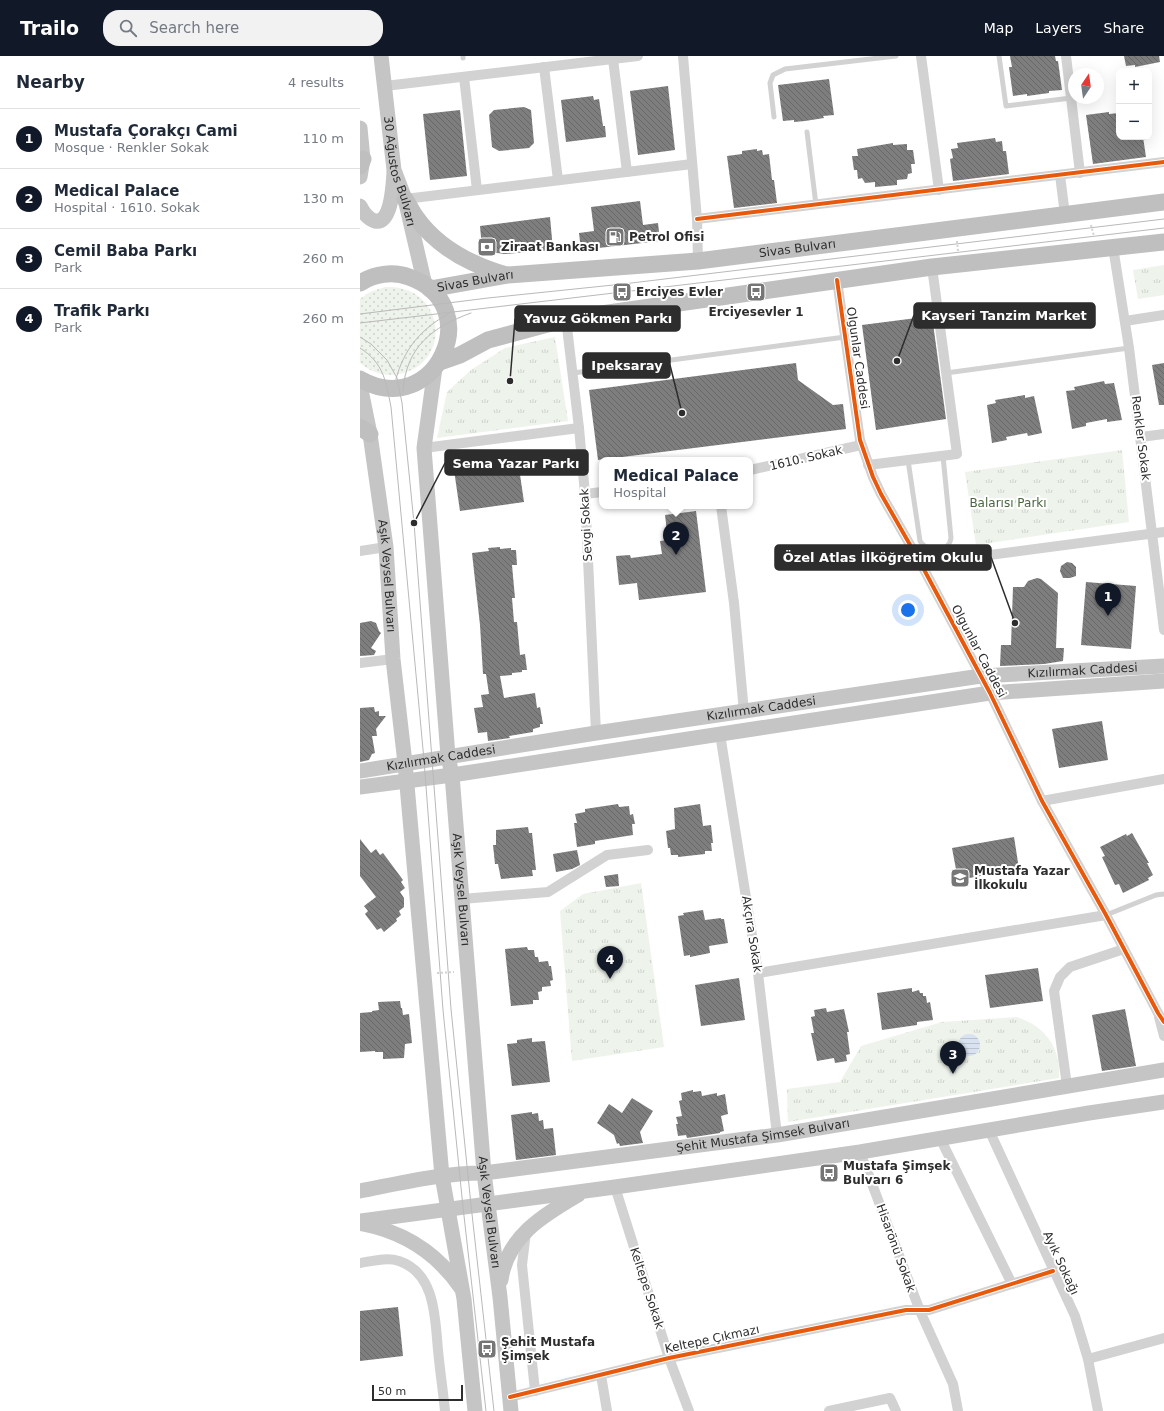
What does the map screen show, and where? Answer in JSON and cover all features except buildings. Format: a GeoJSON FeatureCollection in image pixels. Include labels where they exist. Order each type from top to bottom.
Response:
{"type":"FeatureCollection","features":[{"type":"Feature","properties":{"kind":"highway"},"geometry":{"type":"LineString","coordinates":[[405,199],[417,218],[450,249],[478,265],[508,275]]}},
{"type":"Feature","properties":{"kind":"highway","name":"Sivas Bulvarı"},"geometry":{"type":"LineString","coordinates":[[428,287],[508,275],[698,261],[1164,202]]}},
{"type":"Feature","properties":{"kind":"highway"},"geometry":{"type":"LineString","coordinates":[[437,365],[488,340],[566,319],[932,267],[1164,242]]}},
{"type":"Feature","properties":{"kind":"highway"},"geometry":{"type":"LineString","coordinates":[[360,283],[373,277],[394,274],[415,279],[428,287],[446,310],[448,319],[448,341],[445,351],[437,365],[428,375],[419,381],[391,388],[378,386],[360,379]]}},
{"type":"Feature","properties":{"kind":"main road","name":"30 Ağustos Bulvarı"},"geometry":{"type":"LineString","coordinates":[[381,56],[394,170],[405,199],[428,287]]}},
{"type":"Feature","properties":{"kind":"main road"},"geometry":{"type":"LineString","coordinates":[[360,128],[362,163],[360,177]]}},
{"type":"Feature","properties":{"kind":"main road"},"geometry":{"type":"LineString","coordinates":[[360,206],[365,214],[372,219],[378,221],[384,218],[389,210],[394,170]]}},
{"type":"Feature","properties":{"kind":"main road","name":"Aşık Veysel Bulvarı"},"geometry":{"type":"LineString","coordinates":[[437,365],[424,448],[448,756],[452,775],[484,1173],[500,1297],[510,1404]]}},
{"type":"Feature","properties":{"kind":"main road","name":"Aşık Veysel Bulvarı"},"geometry":{"type":"LineString","coordinates":[[360,385],[363,432],[386,547],[393,659],[405,763],[442,1176],[462,1290],[475,1411]]}},
{"type":"Feature","properties":{"kind":"main road","name":"Kızılırmak Caddesi"},"geometry":{"type":"LineString","coordinates":[[360,771],[596,733],[981,676],[1164,666]]}},
{"type":"Feature","properties":{"kind":"main road","name":"Kızılırmak Caddesi"},"geometry":{"type":"LineString","coordinates":[[360,787],[452,775],[990,693],[1164,681]]}},
{"type":"Feature","properties":{"kind":"main road","name":"Şehit Mustafa Şimsek Bulvarı"},"geometry":{"type":"LineString","coordinates":[[360,1191],[442,1176],[467,1173],[484,1173],[777,1135],[1164,1070]]}},
{"type":"Feature","properties":{"kind":"main road"},"geometry":{"type":"LineString","coordinates":[[360,1221],[860,1152],[1089,1113],[1164,1102]]}},
{"type":"Feature","properties":{"kind":"main road"},"geometry":{"type":"LineString","coordinates":[[500,1297],[502,1275],[514,1244],[542,1217],[584,1191]]}},
{"type":"Feature","properties":{"kind":"main road"},"geometry":{"type":"LineString","coordinates":[[360,1224],[391,1231],[418,1245],[442,1265],[462,1290]]}},
{"type":"Feature","properties":{"kind":"street"},"geometry":{"type":"LineString","coordinates":[[385,86],[638,56]]}},
{"type":"Feature","properties":{"kind":"street"},"geometry":{"type":"LineString","coordinates":[[683,56],[697,219],[698,261]]}},
{"type":"Feature","properties":{"kind":"street"},"geometry":{"type":"LineString","coordinates":[[921,56],[939,190]]}},
{"type":"Feature","properties":{"kind":"street"},"geometry":{"type":"LineString","coordinates":[[1066,56],[1068,73]]}},
{"type":"Feature","properties":{"kind":"street"},"geometry":{"type":"LineString","coordinates":[[613,59],[627,172]]}},
{"type":"Feature","properties":{"kind":"street"},"geometry":{"type":"LineString","coordinates":[[544,67],[558,180]]}},
{"type":"Feature","properties":{"kind":"street"},"geometry":{"type":"LineString","coordinates":[[464,77],[477,190]]}},
{"type":"Feature","properties":{"kind":"street"},"geometry":{"type":"LineString","coordinates":[[1072,104],[1080,173]]}},
{"type":"Feature","properties":{"kind":"street"},"geometry":{"type":"LineString","coordinates":[[697,219],[1164,162]]}},
{"type":"Feature","properties":{"kind":"street"},"geometry":{"type":"LineString","coordinates":[[405,199],[692,164]]}},
{"type":"Feature","properties":{"kind":"street"},"geometry":{"type":"LineString","coordinates":[[1060,175],[1064,215]]}},
{"type":"Feature","properties":{"kind":"street","name":"Renkler Sokak"},"geometry":{"type":"LineString","coordinates":[[1105,248],[1125,321],[1141,437],[1164,630]]}},
{"type":"Feature","properties":{"kind":"street"},"geometry":{"type":"LineString","coordinates":[[868,465],[957,454],[932,267]]}},
{"type":"Feature","properties":{"kind":"street","name":"Olgunlar Caddesi"},"geometry":{"type":"LineString","coordinates":[[837,280],[861,445],[868,465],[881,494],[921,564],[990,693],[1042,801],[1106,915],[1158,1013]]}},
{"type":"Feature","properties":{"kind":"street"},"geometry":{"type":"LineString","coordinates":[[1125,321],[1164,315]]}},
{"type":"Feature","properties":{"kind":"street","name":"Sevgi Sokak"},"geometry":{"type":"LineString","coordinates":[[566,319],[585,494],[596,733]]}},
{"type":"Feature","properties":{"kind":"street"},"geometry":{"type":"LineString","coordinates":[[424,448],[579,428]]}},
{"type":"Feature","properties":{"kind":"street"},"geometry":{"type":"LineString","coordinates":[[1141,437],[1164,434]]}},
{"type":"Feature","properties":{"kind":"street","name":"1610. Sokak"},"geometry":{"type":"LineString","coordinates":[[753,469],[861,445]]}},
{"type":"Feature","properties":{"kind":"street"},"geometry":{"type":"LineString","coordinates":[[585,494],[599,492]]}},
{"type":"Feature","properties":{"kind":"street"},"geometry":{"type":"LineString","coordinates":[[721,509],[734,602],[744,712]]}},
{"type":"Feature","properties":{"kind":"street"},"geometry":{"type":"LineString","coordinates":[[921,564],[1164,532]]}},
{"type":"Feature","properties":{"kind":"street"},"geometry":{"type":"LineString","coordinates":[[360,551],[386,547]]}},
{"type":"Feature","properties":{"kind":"street"},"geometry":{"type":"LineString","coordinates":[[360,663],[393,659]]}},
{"type":"Feature","properties":{"kind":"street","name":"Akçıra Sokak"},"geometry":{"type":"LineString","coordinates":[[720,734],[758,973],[777,1135]]}},
{"type":"Feature","properties":{"kind":"street"},"geometry":{"type":"LineString","coordinates":[[1042,801],[1164,779]]}},
{"type":"Feature","properties":{"kind":"street"},"geometry":{"type":"LineString","coordinates":[[462,899],[548,892],[607,855],[648,850]]}},
{"type":"Feature","properties":{"kind":"street"},"geometry":{"type":"LineString","coordinates":[[758,973],[1106,915]]}},
{"type":"Feature","properties":{"kind":"street"},"geometry":{"type":"LineString","coordinates":[[1067,1086],[1054,991],[1056,984],[1060,977],[1070,967],[1124,949]]}},
{"type":"Feature","properties":{"kind":"street"},"geometry":{"type":"LineString","coordinates":[[1158,1013],[1164,1022]]}},
{"type":"Feature","properties":{"kind":"street"},"geometry":{"type":"LineString","coordinates":[[1158,1013],[1164,1036]]}},
{"type":"Feature","properties":{"kind":"street","name":"Ayık Sokağı"},"geometry":{"type":"LineString","coordinates":[[989,1130],[1075,1316],[1088,1359],[1098,1411]]}},
{"type":"Feature","properties":{"kind":"street"},"geometry":{"type":"LineString","coordinates":[[940,1138],[1012,1284]]}},
{"type":"Feature","properties":{"kind":"street","name":"Hisarönü Sokak"},"geometry":{"type":"LineString","coordinates":[[860,1152],[920,1311],[953,1384],[958,1411]]}},
{"type":"Feature","properties":{"kind":"street","name":"Keltepe Sokak"},"geometry":{"type":"LineString","coordinates":[[615,1187],[669,1358],[689,1411]]}},
{"type":"Feature","properties":{"kind":"street"},"geometry":{"type":"LineString","coordinates":[[527,1230],[522,1265],[535,1391]]}},
{"type":"Feature","properties":{"kind":"street"},"geometry":{"type":"LineString","coordinates":[[360,1263],[384,1260],[398,1261],[411,1267],[418,1273],[428,1288],[433,1307],[445,1411]]}},
{"type":"Feature","properties":{"kind":"street","name":"Keltepe Çıkmazı"},"geometry":{"type":"LineString","coordinates":[[510,1404],[535,1391],[669,1358],[906,1310],[929,1310],[1053,1271]]}},
{"type":"Feature","properties":{"kind":"street"},"geometry":{"type":"LineString","coordinates":[[1088,1359],[1164,1338]]}},
{"type":"Feature","properties":{"kind":"street"},"geometry":{"type":"LineString","coordinates":[[601,1375],[607,1411]]}},
{"type":"Feature","properties":{"kind":"street"},"geometry":{"type":"LineString","coordinates":[[829,1411],[890,1398],[896,1411]]}},
{"type":"Feature","properties":{"kind":"lane"},"geometry":{"type":"LineString","coordinates":[[774,117],[770,84],[773,75],[785,69],[896,56]]}},
{"type":"Feature","properties":{"kind":"lane"},"geometry":{"type":"LineString","coordinates":[[999,56],[1006,106],[1068,98]]}},
{"type":"Feature","properties":{"kind":"lane"},"geometry":{"type":"LineString","coordinates":[[807,132],[816,205]]}},
{"type":"Feature","properties":{"kind":"lane"},"geometry":{"type":"LineString","coordinates":[[573,373],[845,337]]}},
{"type":"Feature","properties":{"kind":"lane"},"geometry":{"type":"LineString","coordinates":[[946,373],[1129,348]]}},
{"type":"Feature","properties":{"kind":"lane"},"geometry":{"type":"LineString","coordinates":[[908,460],[922,543],[930,549],[943,548],[949,545],[951,538],[943,456]]}},
{"type":"Feature","properties":{"kind":"lane"},"geometry":{"type":"LineString","coordinates":[[913,550],[922,543]]}},
{"type":"Feature","properties":{"kind":"lane"},"geometry":{"type":"LineString","coordinates":[[1106,915],[1156,895],[1164,894]]}},
{"type":"Feature","properties":{"kind":"path"},"geometry":{"type":"LineString","coordinates":[[1088,212],[1105,248]]}},
{"type":"Feature","properties":{"kind":"path"},"geometry":{"type":"LineString","coordinates":[[954,228],[961,264]]}},
{"type":"Feature","properties":{"kind":"path"},"geometry":{"type":"LineString","coordinates":[[424,973],[468,971]]}},
{"type":"Feature","properties":{"kind":"green space"},"geometry":{"type":"Polygon","coordinates":[[[1164,265],[1164,295],[1138,299],[1133,270],[1164,265]]]}},
{"type":"Feature","properties":{"kind":"green space"},"geometry":{"type":"Polygon","coordinates":[[[385,287],[405,289],[420,298],[430,310],[435,325],[435,341],[428,355],[417,367],[393,375],[378,373],[360,363],[360,299],[370,292],[385,287]]]}},
{"type":"Feature","properties":{"kind":"green space"},"geometry":{"type":"Polygon","coordinates":[[[555,337],[568,421],[437,438],[447,392],[471,370],[505,348],[555,337]]]}},
{"type":"Feature","properties":{"kind":"green space","name":"Balarısı Parkı"},"geometry":{"type":"Polygon","coordinates":[[[1122,450],[1129,522],[976,545],[965,472],[1122,450]]]}},
{"type":"Feature","properties":{"kind":"green space"},"geometry":{"type":"Polygon","coordinates":[[[641,883],[664,1047],[572,1061],[560,911],[583,894],[641,883]]]}},
{"type":"Feature","properties":{"kind":"green space"},"geometry":{"type":"Polygon","coordinates":[[[1017,1017],[1036,1027],[1050,1040],[1057,1057],[1059,1078],[788,1122],[787,1089],[840,1082],[861,1046],[942,1022],[1017,1017]]]}},
{"type":"Feature","properties":{"kind":"shaded area"},"geometry":{"type":"Polygon","coordinates":[[[969,1034],[977,1037],[980,1045],[977,1053],[969,1056],[961,1053],[958,1045],[961,1037],[969,1034]]]}},
{"type":"Feature","properties":{"kind":"tram line"},"geometry":{"type":"LineString","coordinates":[[360,314],[1164,219]]}},
{"type":"Feature","properties":{"kind":"tram line"},"geometry":{"type":"LineString","coordinates":[[360,323],[1164,228]]}},
{"type":"Feature","properties":{"kind":"tram line"},"geometry":{"type":"LineString","coordinates":[[403,391],[409,362],[424,341],[433,332],[444,325],[471,313]]}},
{"type":"Feature","properties":{"kind":"tram line"},"geometry":{"type":"LineString","coordinates":[[396,379],[399,368],[415,341],[430,326],[448,314]]}},
{"type":"Feature","properties":{"kind":"tram line"},"geometry":{"type":"LineString","coordinates":[[360,337],[371,344],[387,360],[397,378],[402,403],[414,523],[451,1009],[494,1411]]}},
{"type":"Feature","properties":{"kind":"tram line"},"geometry":{"type":"LineString","coordinates":[[360,348],[374,360],[383,374],[391,407],[424,760],[443,1010],[486,1411]]}},
{"type":"Feature","properties":{"kind":"cycle path"},"geometry":{"type":"LineString","coordinates":[[697,219],[1164,162]]}},
{"type":"Feature","properties":{"kind":"cycle path"},"geometry":{"type":"LineString","coordinates":[[837,280],[860,440],[873,477],[990,693],[1042,801],[1164,1022]]}},
{"type":"Feature","properties":{"kind":"cycle path"},"geometry":{"type":"LineString","coordinates":[[510,1397],[669,1358],[906,1310],[929,1310],[1053,1271]]}},
{"type":"Feature","properties":{"kind":"place","name":"Petrol Ofisi"},"geometry":{"type":"Point","coordinates":[615,237]}},
{"type":"Feature","properties":{"kind":"place","name":"Ziraat Bankası"},"geometry":{"type":"Point","coordinates":[487,247]}},
{"type":"Feature","properties":{"kind":"place","name":"Erciyes Evler"},"geometry":{"type":"Point","coordinates":[622,292]}},
{"type":"Feature","properties":{"kind":"place","name":"Erciyesevler 1"},"geometry":{"type":"Point","coordinates":[756,292]}},
{"type":"Feature","properties":{"kind":"place","name":"Kayseri Tanzim Market"},"geometry":{"type":"Point","coordinates":[897,361]}},
{"type":"Feature","properties":{"kind":"place","name":"Yavuz Gökmen Parkı"},"geometry":{"type":"Point","coordinates":[510,381]}},
{"type":"Feature","properties":{"kind":"place","name":"Ipeksaray"},"geometry":{"type":"Point","coordinates":[682,413]}},
{"type":"Feature","properties":{"kind":"place","name":"Sema Yazar Parkı"},"geometry":{"type":"Point","coordinates":[414,523]}},
{"type":"Feature","properties":{"kind":"place","name":"Medical Palace"},"geometry":{"type":"Point","coordinates":[676,555]}},
{"type":"Feature","properties":{"kind":"place","name":"Mustafa Çorakçı Cami"},"geometry":{"type":"Point","coordinates":[1108,616]}},
{"type":"Feature","properties":{"kind":"place","name":"Özel Atlas İlköğretim Okulu"},"geometry":{"type":"Point","coordinates":[1015,623]}},
{"type":"Feature","properties":{"kind":"place","name":"Mustafa Yazar İlkokulu"},"geometry":{"type":"Point","coordinates":[960,878]}},
{"type":"Feature","properties":{"kind":"place","name":"Trafik Parkı"},"geometry":{"type":"Point","coordinates":[610,979]}},
{"type":"Feature","properties":{"kind":"place","name":"Cemil Baba Parkı"},"geometry":{"type":"Point","coordinates":[953,1074]}},
{"type":"Feature","properties":{"kind":"place","name":"Mustafa Şimşek Bulvarı 6"},"geometry":{"type":"Point","coordinates":[829,1173]}},
{"type":"Feature","properties":{"kind":"place","name":"Şehit Mustafa Şimşek"},"geometry":{"type":"Point","coordinates":[487,1349]}}]}
